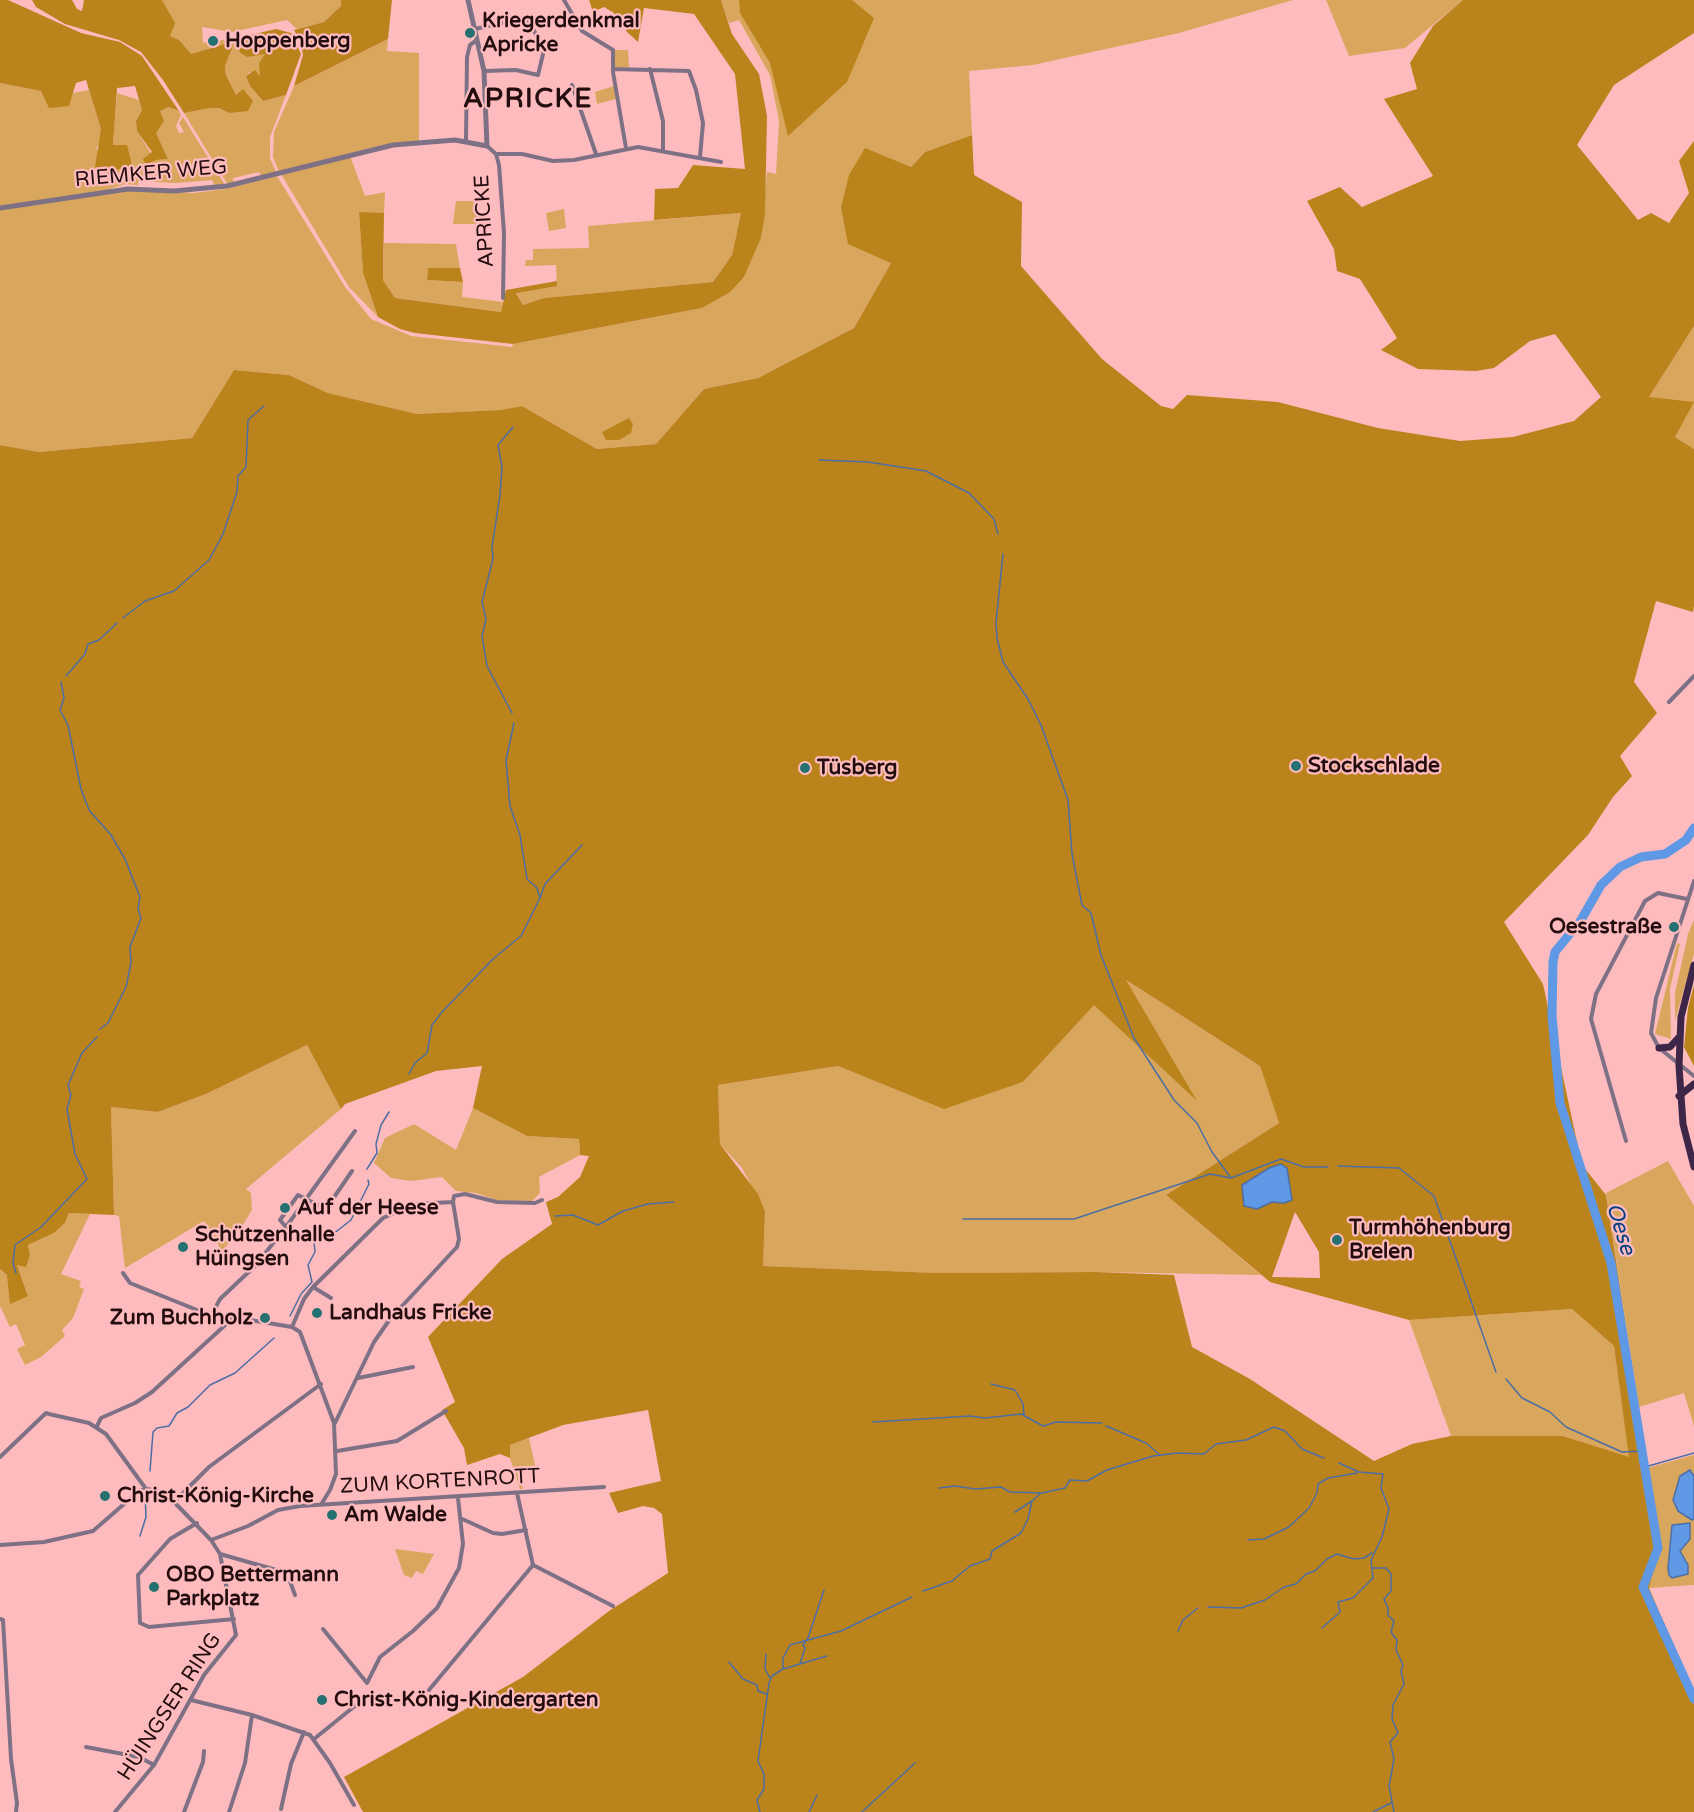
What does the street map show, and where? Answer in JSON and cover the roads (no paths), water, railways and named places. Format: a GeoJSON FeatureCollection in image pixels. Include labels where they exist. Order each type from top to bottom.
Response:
{"type":"FeatureCollection","features":[{"type":"Feature","properties":{"kind":"main road"},"geometry":{"type":"LineString","coordinates":[[1694,965],[1686,993],[1680,1036],[1679,1066],[1679,1096],[1683,1124],[1694,1167]]}},
{"type":"Feature","properties":{"kind":"main road"},"geometry":{"type":"LineString","coordinates":[[1659,1048],[1670,1047],[1680,1036]]}},
{"type":"Feature","properties":{"kind":"main road"},"geometry":{"type":"LineString","coordinates":[[1679,1096],[1694,1084]]}},
{"type":"Feature","properties":{"kind":"street","name":"APRICKE"},"geometry":{"type":"LineString","coordinates":[[468,0],[484,71],[487,146]]}},
{"type":"Feature","properties":{"kind":"street"},"geometry":{"type":"LineString","coordinates":[[564,0],[582,31],[613,50],[613,69],[626,148]]}},
{"type":"Feature","properties":{"kind":"street"},"geometry":{"type":"LineString","coordinates":[[475,28],[523,18],[529,21],[544,50],[538,75],[523,70],[484,71]]}},
{"type":"Feature","properties":{"kind":"street"},"geometry":{"type":"LineString","coordinates":[[466,140],[467,57],[470,45],[477,40]]}},
{"type":"Feature","properties":{"kind":"street"},"geometry":{"type":"LineString","coordinates":[[613,69],[688,71],[699,98],[703,123],[700,157]]}},
{"type":"Feature","properties":{"kind":"street"},"geometry":{"type":"LineString","coordinates":[[650,69],[663,121],[663,150]]}},
{"type":"Feature","properties":{"kind":"street"},"geometry":{"type":"LineString","coordinates":[[572,85],[597,154]]}},
{"type":"Feature","properties":{"kind":"street","name":"APRICKE"},"geometry":{"type":"LineString","coordinates":[[373,149],[466,140],[487,146],[496,154],[504,222],[503,298]]}},
{"type":"Feature","properties":{"kind":"street"},"geometry":{"type":"LineString","coordinates":[[496,154],[522,154],[553,161],[574,160],[626,148],[663,150],[721,162]]}},
{"type":"Feature","properties":{"kind":"street","name":"RIEMKER WEG"},"geometry":{"type":"LineString","coordinates":[[0,208],[128,189],[174,191],[214,188],[373,149]]}},
{"type":"Feature","properties":{"kind":"street"},"geometry":{"type":"LineString","coordinates":[[1669,702],[1694,676]]}},
{"type":"Feature","properties":{"kind":"street"},"geometry":{"type":"LineString","coordinates":[[1694,881],[1652,1013],[1651,1034],[1659,1048],[1694,1076]]}},
{"type":"Feature","properties":{"kind":"street"},"geometry":{"type":"LineString","coordinates":[[1626,1141],[1591,1019],[1596,994],[1645,901],[1658,893],[1687,899]]}},
{"type":"Feature","properties":{"kind":"street"},"geometry":{"type":"LineString","coordinates":[[212,1314],[220,1299],[255,1266],[286,1227],[355,1131]]}},
{"type":"Feature","properties":{"kind":"street"},"geometry":{"type":"LineString","coordinates":[[286,1227],[279,1220],[298,1195],[326,1209],[352,1171]]}},
{"type":"Feature","properties":{"kind":"street"},"geometry":{"type":"LineString","coordinates":[[334,1423],[374,1342],[390,1319],[458,1247],[454,1196],[465,1194],[497,1202],[535,1203],[542,1200]]}},
{"type":"Feature","properties":{"kind":"street"},"geometry":{"type":"LineString","coordinates":[[292,1327],[304,1299],[313,1287],[383,1218],[415,1204],[453,1202]]}},
{"type":"Feature","properties":{"kind":"street"},"geometry":{"type":"LineString","coordinates":[[123,1273],[130,1283],[151,1293],[212,1314],[292,1327],[303,1335],[334,1423],[337,1451],[334,1482],[321,1503]]}},
{"type":"Feature","properties":{"kind":"street"},"geometry":{"type":"LineString","coordinates":[[313,1287],[331,1298]]}},
{"type":"Feature","properties":{"kind":"street"},"geometry":{"type":"LineString","coordinates":[[97,1426],[101,1418],[135,1403],[152,1392],[234,1317]]}},
{"type":"Feature","properties":{"kind":"street"},"geometry":{"type":"LineString","coordinates":[[357,1378],[413,1366]]}},
{"type":"Feature","properties":{"kind":"street"},"geometry":{"type":"LineString","coordinates":[[174,1502],[209,1467],[321,1384]]}},
{"type":"Feature","properties":{"kind":"street"},"geometry":{"type":"LineString","coordinates":[[337,1451],[397,1441],[446,1411]]}},
{"type":"Feature","properties":{"kind":"street"},"geometry":{"type":"LineString","coordinates":[[0,1457],[46,1413],[97,1426],[120,1451],[146,1489],[139,1491],[93,1531],[44,1542],[0,1545]]}},
{"type":"Feature","properties":{"kind":"street","name":"ZUM KORTENROTT"},"geometry":{"type":"LineString","coordinates":[[211,1540],[248,1526],[278,1510],[321,1503],[458,1498],[604,1487]]}},
{"type":"Feature","properties":{"kind":"street","name":"HÜINGSER RING"},"geometry":{"type":"LineString","coordinates":[[115,1812],[154,1765],[211,1665],[236,1635],[220,1554],[197,1523],[174,1502],[153,1490],[146,1489]]}},
{"type":"Feature","properties":{"kind":"street"},"geometry":{"type":"LineString","coordinates":[[517,1493],[533,1565]]}},
{"type":"Feature","properties":{"kind":"street"},"geometry":{"type":"LineString","coordinates":[[322,1629],[367,1683],[380,1657],[437,1608],[450,1587],[459,1568],[463,1544],[458,1498]]}},
{"type":"Feature","properties":{"kind":"street"},"geometry":{"type":"LineString","coordinates":[[460,1518],[493,1533],[502,1534],[526,1530]]}},
{"type":"Feature","properties":{"kind":"street"},"geometry":{"type":"LineString","coordinates":[[197,1523],[170,1539],[138,1575],[140,1623],[146,1627],[157,1627],[234,1619]]}},
{"type":"Feature","properties":{"kind":"street"},"geometry":{"type":"LineString","coordinates":[[220,1554],[287,1573],[295,1594]]}},
{"type":"Feature","properties":{"kind":"street"},"geometry":{"type":"LineString","coordinates":[[533,1565],[614,1606]]}},
{"type":"Feature","properties":{"kind":"street"},"geometry":{"type":"LineString","coordinates":[[429,1690],[533,1565]]}},
{"type":"Feature","properties":{"kind":"street"},"geometry":{"type":"LineString","coordinates":[[0,1619],[3,1620],[16,1812]]}},
{"type":"Feature","properties":{"kind":"street"},"geometry":{"type":"LineString","coordinates":[[314,1739],[366,1697]]}},
{"type":"Feature","properties":{"kind":"street"},"geometry":{"type":"LineString","coordinates":[[191,1700],[252,1715],[304,1732],[314,1739],[354,1805]]}},
{"type":"Feature","properties":{"kind":"street"},"geometry":{"type":"LineString","coordinates":[[230,1812],[245,1763],[252,1715]]}},
{"type":"Feature","properties":{"kind":"street"},"geometry":{"type":"LineString","coordinates":[[281,1809],[291,1764],[304,1732]]}},
{"type":"Feature","properties":{"kind":"street"},"geometry":{"type":"LineString","coordinates":[[86,1747],[139,1757],[154,1765]]}},
{"type":"Feature","properties":{"kind":"street"},"geometry":{"type":"LineString","coordinates":[[184,1812],[204,1762],[204,1751]]}},
{"type":"Feature","properties":{"kind":"water"},"geometry":{"type":"Polygon","coordinates":[[[1281,1164],[1287,1168],[1292,1200],[1284,1203],[1272,1202],[1257,1209],[1244,1206],[1242,1185],[1269,1168],[1281,1164]]]}},
{"type":"Feature","properties":{"kind":"water"},"geometry":{"type":"Polygon","coordinates":[[[1690,1470],[1694,1476],[1694,1519],[1692,1520],[1678,1511],[1673,1500],[1680,1476],[1690,1470]]]}},
{"type":"Feature","properties":{"kind":"water"},"geometry":{"type":"Polygon","coordinates":[[[1690,1523],[1690,1539],[1680,1551],[1688,1565],[1688,1574],[1672,1578],[1668,1568],[1672,1525],[1690,1523]]]}},
{"type":"Feature","properties":{"kind":"waterway"},"geometry":{"type":"LineString","coordinates":[[123,618],[145,601],[174,591],[209,560],[223,534],[237,492],[238,476],[246,467],[248,420],[264,406]]}},
{"type":"Feature","properties":{"kind":"waterway"},"geometry":{"type":"LineString","coordinates":[[512,713],[487,666],[482,636],[486,619],[482,602],[493,559],[492,547],[500,495],[502,467],[498,445],[513,427]]}},
{"type":"Feature","properties":{"kind":"waterway"},"geometry":{"type":"LineString","coordinates":[[819,460],[868,462],[926,471],[969,493],[994,519],[998,534]]}},
{"type":"Feature","properties":{"kind":"waterway"},"geometry":{"type":"LineString","coordinates":[[1003,554],[996,623],[997,638],[1003,662],[1028,699],[1041,725],[1068,800],[1072,854],[1082,905],[1091,913],[1101,955],[1134,1038],[1174,1100],[1197,1123],[1212,1152],[1231,1178]]}},
{"type":"Feature","properties":{"kind":"waterway"},"geometry":{"type":"LineString","coordinates":[[66,676],[85,654],[88,644],[99,640],[117,623]]}},
{"type":"Feature","properties":{"kind":"waterway"},"geometry":{"type":"LineString","coordinates":[[61,682],[64,698],[60,710],[68,725],[81,789],[89,810],[111,835],[125,859],[140,897],[138,909],[141,918],[130,947],[131,963],[126,987],[108,1023],[100,1029]]}},
{"type":"Feature","properties":{"kind":"waterway"},"geometry":{"type":"LineString","coordinates":[[409,1074],[415,1063],[427,1053],[432,1025],[493,959],[521,936],[540,898],[537,888],[527,879],[520,835],[510,806],[506,760],[514,723]]}},
{"type":"Feature","properties":{"kind":"waterway","name":"Oese"},"geometry":{"type":"LineString","coordinates":[[1694,828],[1686,840],[1665,854],[1641,857],[1620,867],[1601,885],[1581,920],[1555,952],[1552,1016],[1560,1103],[1611,1263],[1658,1548],[1643,1587],[1694,1699]]}},
{"type":"Feature","properties":{"kind":"waterway"},"geometry":{"type":"LineString","coordinates":[[540,898],[545,884],[582,845]]}},
{"type":"Feature","properties":{"kind":"waterway"},"geometry":{"type":"LineString","coordinates":[[16,1273],[13,1263],[15,1245],[41,1227],[87,1179],[75,1154],[67,1109],[71,1095],[68,1085],[82,1053],[97,1037]]}},
{"type":"Feature","properties":{"kind":"waterway"},"geometry":{"type":"LineString","coordinates":[[367,1169],[377,1153],[376,1144],[381,1125],[389,1112]]}},
{"type":"Feature","properties":{"kind":"waterway"},"geometry":{"type":"LineString","coordinates":[[963,1219],[1074,1219],[1210,1174],[1231,1178],[1281,1159],[1304,1167],[1328,1167]]}},
{"type":"Feature","properties":{"kind":"waterway"},"geometry":{"type":"LineString","coordinates":[[1338,1166],[1399,1168],[1434,1196],[1496,1372]]}},
{"type":"Feature","properties":{"kind":"waterway"},"geometry":{"type":"LineString","coordinates":[[290,1316],[301,1294],[312,1282],[308,1265],[315,1252],[314,1242],[337,1231],[351,1220],[369,1184],[368,1180]]}},
{"type":"Feature","properties":{"kind":"waterway"},"geometry":{"type":"LineString","coordinates":[[555,1216],[573,1215],[598,1225],[623,1211],[648,1204],[674,1202]]}},
{"type":"Feature","properties":{"kind":"waterway"},"geometry":{"type":"LineString","coordinates":[[150,1471],[153,1432],[157,1428],[169,1426],[177,1413],[188,1407],[210,1385],[235,1373],[274,1338]]}},
{"type":"Feature","properties":{"kind":"waterway"},"geometry":{"type":"LineString","coordinates":[[1506,1379],[1522,1398],[1550,1412],[1566,1427],[1622,1452],[1643,1451]]}},
{"type":"Feature","properties":{"kind":"waterway"},"geometry":{"type":"LineString","coordinates":[[991,1384],[1015,1390],[1023,1404],[1024,1415]]}},
{"type":"Feature","properties":{"kind":"waterway"},"geometry":{"type":"LineString","coordinates":[[873,1422],[970,1416],[985,1418],[1021,1414],[1043,1426],[1056,1422],[1102,1423]]}},
{"type":"Feature","properties":{"kind":"waterway"},"geometry":{"type":"LineString","coordinates":[[1106,1426],[1146,1443],[1160,1455]]}},
{"type":"Feature","properties":{"kind":"waterway"},"geometry":{"type":"LineString","coordinates":[[939,1488],[1001,1487],[1010,1492],[1042,1493],[1065,1488],[1070,1480],[1087,1481],[1107,1470],[1153,1456],[1177,1453],[1204,1454],[1216,1444],[1246,1440],[1274,1427],[1285,1431],[1302,1449],[1324,1458]]}},
{"type":"Feature","properties":{"kind":"waterway"},"geometry":{"type":"LineString","coordinates":[[1645,1467],[1694,1453]]}},
{"type":"Feature","properties":{"kind":"waterway"},"geometry":{"type":"LineString","coordinates":[[1322,1628],[1340,1612],[1338,1602],[1353,1598],[1373,1578],[1371,1560],[1382,1537],[1389,1509],[1381,1488],[1383,1474],[1359,1472],[1339,1463]]}},
{"type":"Feature","properties":{"kind":"waterway"},"geometry":{"type":"LineString","coordinates":[[1248,1540],[1264,1539],[1289,1527],[1309,1508],[1317,1493],[1318,1484],[1328,1478],[1357,1473]]}},
{"type":"Feature","properties":{"kind":"waterway"},"geometry":{"type":"LineString","coordinates":[[923,1591],[952,1581],[970,1566],[990,1559],[992,1551],[1021,1533],[1028,1519],[1032,1501],[1041,1493]]}},
{"type":"Feature","properties":{"kind":"waterway"},"geometry":{"type":"LineString","coordinates":[[140,1536],[146,1517],[145,1494]]}},
{"type":"Feature","properties":{"kind":"waterway"},"geometry":{"type":"LineString","coordinates":[[1015,1512],[1032,1501]]}},
{"type":"Feature","properties":{"kind":"waterway"},"geometry":{"type":"LineString","coordinates":[[1208,1607],[1241,1608],[1265,1600],[1284,1587],[1296,1584],[1306,1574],[1315,1571],[1327,1559],[1337,1554],[1354,1559],[1364,1558],[1372,1553]]}},
{"type":"Feature","properties":{"kind":"waterway"},"geometry":{"type":"LineString","coordinates":[[1372,1568],[1386,1568],[1391,1574],[1391,1591],[1384,1599],[1388,1615],[1394,1621],[1391,1632],[1397,1640],[1396,1650],[1403,1665],[1401,1671],[1404,1684],[1393,1705],[1392,1719],[1398,1733],[1390,1742],[1394,1759],[1389,1786],[1394,1812]]}},
{"type":"Feature","properties":{"kind":"waterway"},"geometry":{"type":"LineString","coordinates":[[800,1664],[805,1648],[803,1645],[808,1638],[824,1590]]}},
{"type":"Feature","properties":{"kind":"waterway"},"geometry":{"type":"LineString","coordinates":[[783,1669],[783,1658],[790,1645],[841,1631],[912,1597]]}},
{"type":"Feature","properties":{"kind":"waterway"},"geometry":{"type":"LineString","coordinates":[[1178,1631],[1183,1620],[1198,1608]]}},
{"type":"Feature","properties":{"kind":"waterway"},"geometry":{"type":"LineString","coordinates":[[766,1654],[765,1669],[770,1678]]}},
{"type":"Feature","properties":{"kind":"waterway"},"geometry":{"type":"LineString","coordinates":[[760,1812],[757,1800],[764,1789],[764,1774],[758,1761],[769,1683],[772,1676],[783,1669],[827,1656]]}},
{"type":"Feature","properties":{"kind":"waterway"},"geometry":{"type":"LineString","coordinates":[[729,1662],[743,1679],[757,1685],[758,1691],[767,1694]]}},
{"type":"Feature","properties":{"kind":"waterway"},"geometry":{"type":"LineString","coordinates":[[862,1812],[915,1763]]}},
{"type":"Feature","properties":{"kind":"waterway"},"geometry":{"type":"LineString","coordinates":[[809,1812],[817,1795]]}},
{"type":"Feature","properties":{"kind":"waterway"},"geometry":{"type":"LineString","coordinates":[[1373,1812],[1391,1803]]}},
{"type":"Feature","properties":{"kind":"place","name":"Kriegerdenkmal Apricke"},"geometry":{"type":"Point","coordinates":[470,33]}},
{"type":"Feature","properties":{"kind":"place","name":"Hoppenberg"},"geometry":{"type":"Point","coordinates":[213,41]}},
{"type":"Feature","properties":{"kind":"place","name":"Stockschlade"},"geometry":{"type":"Point","coordinates":[1296,766]}},
{"type":"Feature","properties":{"kind":"place","name":"Tüsberg"},"geometry":{"type":"Point","coordinates":[805,768]}},
{"type":"Feature","properties":{"kind":"place","name":"Oesestraße"},"geometry":{"type":"Point","coordinates":[1674,927]}},
{"type":"Feature","properties":{"kind":"place","name":"Auf der Heese"},"geometry":{"type":"Point","coordinates":[285,1208]}},
{"type":"Feature","properties":{"kind":"place","name":"Turmhöhenburg Brelen"},"geometry":{"type":"Point","coordinates":[1337,1240]}},
{"type":"Feature","properties":{"kind":"place","name":"Schützenhalle Hüingsen"},"geometry":{"type":"Point","coordinates":[183,1247]}},
{"type":"Feature","properties":{"kind":"place","name":"Landhaus Fricke"},"geometry":{"type":"Point","coordinates":[317,1313]}},
{"type":"Feature","properties":{"kind":"place","name":"Zum Buchholz"},"geometry":{"type":"Point","coordinates":[265,1318]}},
{"type":"Feature","properties":{"kind":"place","name":"Christ-König-Kirche"},"geometry":{"type":"Point","coordinates":[105,1496]}},
{"type":"Feature","properties":{"kind":"place","name":"Am Walde"},"geometry":{"type":"Point","coordinates":[332,1515]}},
{"type":"Feature","properties":{"kind":"place","name":"OBO Bettermann Parkplatz"},"geometry":{"type":"Point","coordinates":[154,1587]}},
{"type":"Feature","properties":{"kind":"place","name":"Christ-König-Kindergarten"},"geometry":{"type":"Point","coordinates":[322,1700]}},
{"type":"Feature","properties":{"kind":"district","name":"APRICKE"},"geometry":{"type":"Point","coordinates":[528,100]}}]}
